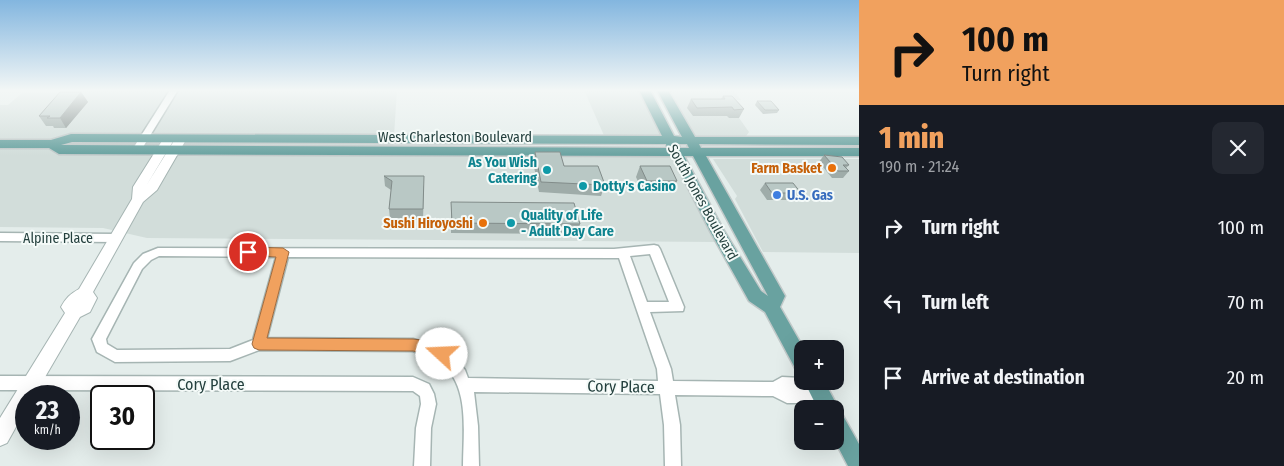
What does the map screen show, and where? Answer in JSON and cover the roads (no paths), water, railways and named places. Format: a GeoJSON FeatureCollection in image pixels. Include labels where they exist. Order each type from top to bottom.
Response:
{"type":"FeatureCollection","features":[{"type":"Feature","properties":{"kind":"main road","name":"South Jones Boulevard"},"geometry":{"type":"LineString","coordinates":[[655,112],[755,296],[772,307],[794,347]]}},
{"type":"Feature","properties":{"kind":"main road","name":"South Jones Boulevard"},"geometry":{"type":"LineString","coordinates":[[674,112],[777,296],[772,307]]}},
{"type":"Feature","properties":{"kind":"main road","name":"West Charleston Boulevard"},"geometry":{"type":"LineString","coordinates":[[1,143],[52,144],[71,138],[145,138],[172,144]]}},
{"type":"Feature","properties":{"kind":"main road","name":"West Charleston Boulevard"},"geometry":{"type":"LineString","coordinates":[[52,144],[59,150],[138,150],[172,144],[694,146],[859,141]]}},
{"type":"Feature","properties":{"kind":"main road","name":"West Charleston Boulevard"},"geometry":{"type":"LineString","coordinates":[[694,146],[859,152]]}},
{"type":"Feature","properties":{"kind":"main road"},"geometry":{"type":"LineString","coordinates":[[844,438],[859,465]]}},
{"type":"Feature","properties":{"kind":"street"},"geometry":{"type":"LineString","coordinates":[[138,150],[161,112]]}},
{"type":"Feature","properties":{"kind":"street"},"geometry":{"type":"LineString","coordinates":[[0,436],[74,312],[84,307],[89,298],[84,293],[138,199],[152,188],[172,144]]}},
{"type":"Feature","properties":{"kind":"street","name":"Alpine Place"},"geometry":{"type":"LineString","coordinates":[[0,237],[116,238]]}},
{"type":"Feature","properties":{"kind":"street"},"geometry":{"type":"LineString","coordinates":[[471,466],[466,385],[456,366],[442,354],[429,348],[413,345],[259,344],[230,354],[115,356],[102,348],[99,339],[138,266],[147,257],[158,252],[623,253],[654,249],[678,307],[644,307]]}},
{"type":"Feature","properties":{"kind":"street"},"geometry":{"type":"LineString","coordinates":[[259,344],[283,252]]}},
{"type":"Feature","properties":{"kind":"street"},"geometry":{"type":"LineString","coordinates":[[623,253],[644,307],[664,369],[672,425],[673,466]]}},
{"type":"Feature","properties":{"kind":"street","name":"Cory Place"},"geometry":{"type":"LineString","coordinates":[[0,383],[388,385],[405,382],[420,386],[425,390],[428,400],[423,426],[422,466]]}},
{"type":"Feature","properties":{"kind":"street","name":"Cory Place"},"geometry":{"type":"LineString","coordinates":[[466,385],[775,389],[787,396],[820,393]]}},
{"type":"Feature","properties":{"kind":"place","name":"Farm Basket"},"geometry":{"type":"Point","coordinates":[832,168]}},
{"type":"Feature","properties":{"kind":"place","name":"As You Wish Catering"},"geometry":{"type":"Point","coordinates":[547,170]}},
{"type":"Feature","properties":{"kind":"place","name":"Dotty's Casino"},"geometry":{"type":"Point","coordinates":[583,186]}},
{"type":"Feature","properties":{"kind":"place","name":"U.S. Gas"},"geometry":{"type":"Point","coordinates":[777,195]}},
{"type":"Feature","properties":{"kind":"place","name":"Sushi Hiroyoshi"},"geometry":{"type":"Point","coordinates":[483,223]}},
{"type":"Feature","properties":{"kind":"place","name":"Quality of Life - Adult Day Care"},"geometry":{"type":"Point","coordinates":[511,223]}}]}
